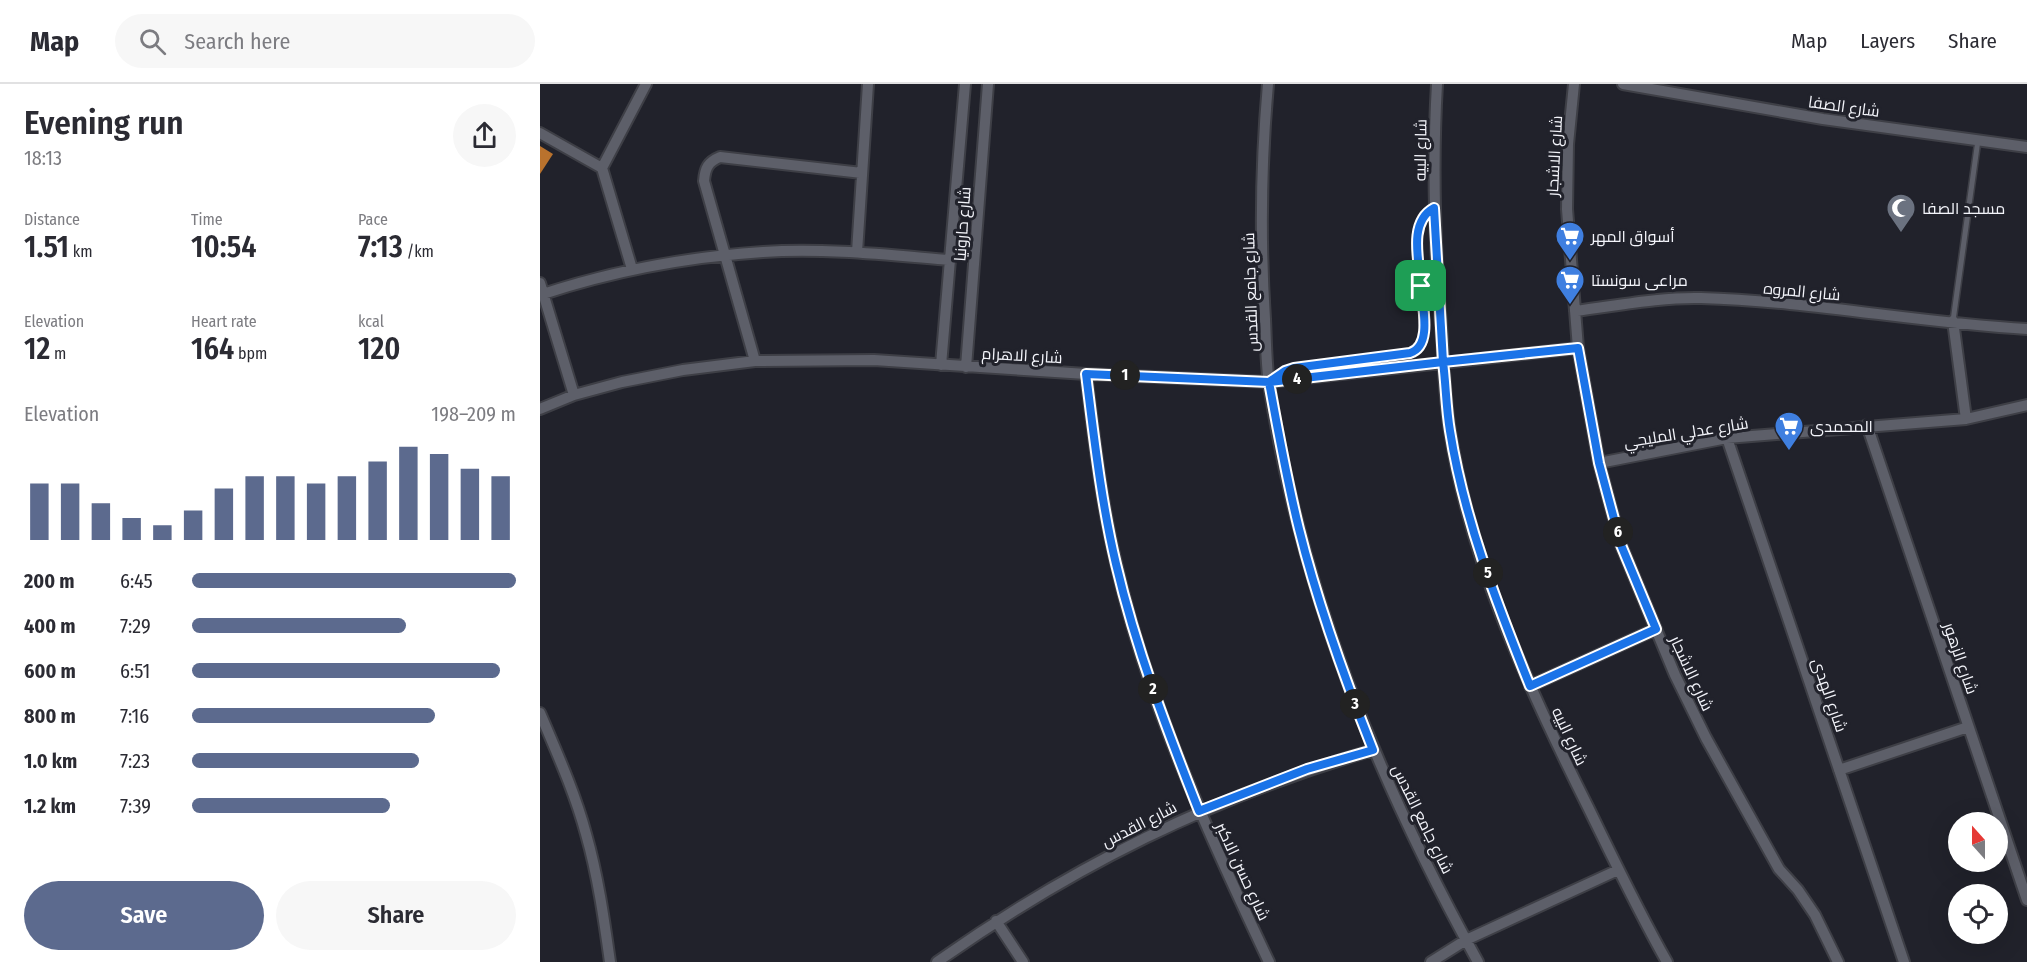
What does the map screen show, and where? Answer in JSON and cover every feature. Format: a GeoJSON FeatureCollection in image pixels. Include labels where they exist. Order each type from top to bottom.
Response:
{"type":"FeatureCollection","features":[{"type":"Feature","properties":{"kind":"street"},"geometry":{"type":"LineString","coordinates":[[602,168],[646,84]]}},
{"type":"Feature","properties":{"kind":"street"},"geometry":{"type":"LineString","coordinates":[[857,252],[868,84]]}},
{"type":"Feature","properties":{"kind":"street","name":"شارع حارونيا"},"geometry":{"type":"LineString","coordinates":[[941,365],[965,84]]}},
{"type":"Feature","properties":{"kind":"street","name":"شارع حارونيا"},"geometry":{"type":"LineString","coordinates":[[966,367],[988,84]]}},
{"type":"Feature","properties":{"kind":"street","name":"شارع جامع القدس"},"geometry":{"type":"LineString","coordinates":[[1268,84],[1262,207],[1263,293],[1269,382],[1299,528],[1316,591],[1343,674],[1373,750],[1478,962]]}},
{"type":"Feature","properties":{"kind":"street","name":"شارع البيه"},"geometry":{"type":"LineString","coordinates":[[1437,84],[1434,208],[1443,362],[1450,431],[1469,517],[1504,623],[1530,686],[1618,870],[1667,962]]}},
{"type":"Feature","properties":{"kind":"street","name":"شارع الاشجار"},"geometry":{"type":"LineString","coordinates":[[1574,84],[1568,144],[1567,209],[1578,348],[1599,463],[1621,545],[1675,675],[1712,747],[1779,870],[1798,890],[1815,915],[1838,962]]}},
{"type":"Feature","properties":{"kind":"street","name":"شارع الصفا"},"geometry":{"type":"LineString","coordinates":[[1623,84],[1823,118],[2027,147]]}},
{"type":"Feature","properties":{"kind":"street"},"geometry":{"type":"LineString","coordinates":[[540,132],[602,168],[632,269]]}},
{"type":"Feature","properties":{"kind":"street"},"geometry":{"type":"LineString","coordinates":[[754,361],[704,181],[705,170],[710,161],[720,157],[862,172]]}},
{"type":"Feature","properties":{"kind":"street"},"geometry":{"type":"LineString","coordinates":[[574,395],[541,291],[632,269],[765,252],[857,252],[950,260]]}},
{"type":"Feature","properties":{"kind":"street","name":"شارع المروه"},"geometry":{"type":"LineString","coordinates":[[1575,311],[1658,300],[1700,298],[2027,329]]}},
{"type":"Feature","properties":{"kind":"street"},"geometry":{"type":"LineString","coordinates":[[1953,321],[1966,419]]}},
{"type":"Feature","properties":{"kind":"street","name":"شارع الاهرام"},"geometry":{"type":"LineString","coordinates":[[540,409],[574,395],[622,382],[682,370],[754,361],[844,359],[1086,374],[1269,382],[1578,348]]}},
{"type":"Feature","properties":{"kind":"street","name":"شارع حسن الاكبر"},"geometry":{"type":"LineString","coordinates":[[1086,374],[1101,487],[1116,564],[1161,713],[1199,811],[1269,962]]}},
{"type":"Feature","properties":{"kind":"street","name":"شارع عدلي المليجي"},"geometry":{"type":"LineString","coordinates":[[1599,463],[1727,438],[1867,425],[1966,419],[2027,405]]}},
{"type":"Feature","properties":{"kind":"street","name":"شارع الزهور"},"geometry":{"type":"LineString","coordinates":[[1867,425],[2027,900]]}},
{"type":"Feature","properties":{"kind":"street","name":"شارع الهدى"},"geometry":{"type":"LineString","coordinates":[[1727,438],[1904,962]]}},
{"type":"Feature","properties":{"kind":"street"},"geometry":{"type":"LineString","coordinates":[[1530,686],[1656,629]]}},
{"type":"Feature","properties":{"kind":"street"},"geometry":{"type":"LineString","coordinates":[[540,713],[564,767],[586,834],[602,904],[610,962]]}},
{"type":"Feature","properties":{"kind":"street"},"geometry":{"type":"LineString","coordinates":[[1839,770],[1968,727]]}},
{"type":"Feature","properties":{"kind":"street","name":"شارع القدس"},"geometry":{"type":"LineString","coordinates":[[937,962],[996,921],[1059,882],[1199,811],[1307,769],[1373,750]]}},
{"type":"Feature","properties":{"kind":"street"},"geometry":{"type":"LineString","coordinates":[[1431,962],[1466,940],[1618,870]]}},
{"type":"Feature","properties":{"kind":"street"},"geometry":{"type":"LineString","coordinates":[[996,921],[1023,962]]}},
{"type":"Feature","properties":{"kind":"lane"},"geometry":{"type":"LineString","coordinates":[[1953,321],[1978,140]]}},
{"type":"Feature","properties":{"kind":"lane"},"geometry":{"type":"LineString","coordinates":[[1269,382],[1294,368],[1410,353],[1419,348],[1424,336],[1418,231],[1424,215],[1434,208]]}},
{"type":"Feature","properties":{"kind":"building"},"geometry":{"type":"Polygon","coordinates":[[[540,146],[553,154],[540,174],[540,146]]]}},
{"type":"Feature","properties":{"kind":"place","name":"مسجد الصفا"},"geometry":{"type":"Point","coordinates":[1901,234]}},
{"type":"Feature","properties":{"kind":"place","name":"أسواق المهر"},"geometry":{"type":"Point","coordinates":[1570,262]}},
{"type":"Feature","properties":{"kind":"place","name":"مراعى سونستا"},"geometry":{"type":"Point","coordinates":[1570,306]}},
{"type":"Feature","properties":{"kind":"place","name":"المحمدى"},"geometry":{"type":"Point","coordinates":[1789,452]}},
{"type":"Feature","properties":{"kind":"route"},"geometry":{"type":"LineString","coordinates":[[1421,286],[1419,225],[1424,215],[1434,208],[1443,362],[1578,348],[1599,463],[1621,545],[1656,629],[1530,686],[1504,623],[1469,517],[1450,431],[1443,362],[1269,382],[1282,454],[1319,602],[1343,674],[1373,750],[1307,769],[1199,811],[1161,713],[1137,641],[1116,564],[1101,487],[1086,374],[1269,382],[1276,375],[1294,368],[1410,353],[1419,348],[1424,336],[1421,286]]}}]}
